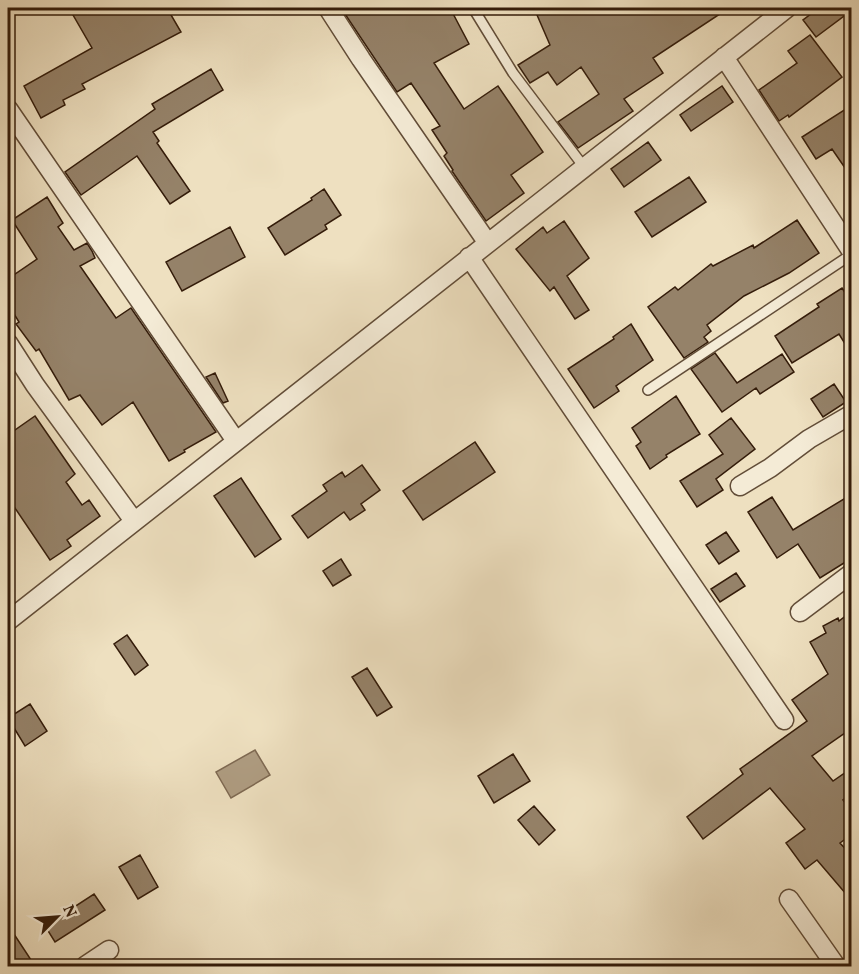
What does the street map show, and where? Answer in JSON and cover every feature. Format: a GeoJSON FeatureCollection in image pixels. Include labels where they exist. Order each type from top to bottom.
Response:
{"type":"FeatureCollection","features":[{"type":"Feature","properties":{"kind":"street"},"geometry":{"type":"LineString","coordinates":[[328,8],[487,242]]}},
{"type":"Feature","properties":{"kind":"street"},"geometry":{"type":"LineString","coordinates":[[8,621],[724,57],[777,11]]}},
{"type":"Feature","properties":{"kind":"street"},"geometry":{"type":"LineString","coordinates":[[724,57],[852,253]]}},
{"type":"Feature","properties":{"kind":"street"},"geometry":{"type":"LineString","coordinates":[[8,109],[236,441]]}},
{"type":"Feature","properties":{"kind":"street"},"geometry":{"type":"LineString","coordinates":[[469,257],[784,720]]}},
{"type":"Feature","properties":{"kind":"street"},"geometry":{"type":"LineString","coordinates":[[8,344],[134,521]]}},
{"type":"Feature","properties":{"kind":"street"},"geometry":{"type":"LineString","coordinates":[[741,486],[809,439],[852,414]]}},
{"type":"Feature","properties":{"kind":"street"},"geometry":{"type":"LineString","coordinates":[[800,612],[852,573]]}},
{"type":"Feature","properties":{"kind":"street"},"geometry":{"type":"LineString","coordinates":[[789,899],[836,966]]}},
{"type":"Feature","properties":{"kind":"street"},"geometry":{"type":"LineString","coordinates":[[85,966],[109,950]]}},
{"type":"Feature","properties":{"kind":"lane"},"geometry":{"type":"LineString","coordinates":[[473,8],[513,73],[584,167]]}},
{"type":"Feature","properties":{"kind":"lane"},"geometry":{"type":"LineString","coordinates":[[648,390],[852,253]]}},
{"type":"Feature","properties":{"kind":"shaded area"},"geometry":{"type":"Polygon","coordinates":[[[255,750],[270,775],[231,798],[216,772],[255,750]]]}},
{"type":"Feature","properties":{"kind":"building"},"geometry":{"type":"Polygon","coordinates":[[[69,8],[167,8],[181,32],[82,84],[85,89],[63,100],[65,105],[41,118],[24,86],[92,48],[69,8]]]}},
{"type":"Feature","properties":{"kind":"building"},"geometry":{"type":"Polygon","coordinates":[[[341,8],[450,8],[469,44],[434,63],[464,109],[498,86],[543,152],[511,175],[524,193],[486,221],[452,171],[444,156],[447,153],[432,130],[440,126],[411,83],[397,92],[341,8]]]}},
{"type":"Feature","properties":{"kind":"building"},"geometry":{"type":"Polygon","coordinates":[[[534,8],[729,8],[653,58],[663,73],[624,99],[633,111],[578,148],[558,122],[599,94],[581,67],[557,85],[548,72],[530,83],[518,65],[550,45],[534,8]]]}},
{"type":"Feature","properties":{"kind":"building"},"geometry":{"type":"Polygon","coordinates":[[[819,8],[852,8],[852,10],[816,37],[803,20],[819,8]]]}},
{"type":"Feature","properties":{"kind":"building"},"geometry":{"type":"Polygon","coordinates":[[[810,35],[842,77],[789,117],[788,115],[779,121],[759,90],[797,63],[788,51],[810,35]]]}},
{"type":"Feature","properties":{"kind":"building"},"geometry":{"type":"Polygon","coordinates":[[[211,69],[223,90],[153,132],[159,141],[157,143],[190,191],[170,204],[137,156],[81,195],[65,172],[155,109],[152,104],[211,69]]]}},
{"type":"Feature","properties":{"kind":"building"},"geometry":{"type":"Polygon","coordinates":[[[722,86],[733,102],[691,131],[680,115],[722,86]]]}},
{"type":"Feature","properties":{"kind":"building"},"geometry":{"type":"Polygon","coordinates":[[[852,105],[852,178],[832,149],[816,159],[802,137],[852,105]]]}},
{"type":"Feature","properties":{"kind":"building"},"geometry":{"type":"Polygon","coordinates":[[[648,142],[661,160],[624,187],[611,169],[648,142]]]}},
{"type":"Feature","properties":{"kind":"building"},"geometry":{"type":"Polygon","coordinates":[[[689,177],[706,202],[652,237],[635,212],[689,177]]]}},
{"type":"Feature","properties":{"kind":"building"},"geometry":{"type":"Polygon","coordinates":[[[324,189],[341,215],[325,225],[327,229],[285,255],[268,228],[312,200],[311,198],[324,189]]]}},
{"type":"Feature","properties":{"kind":"building"},"geometry":{"type":"Polygon","coordinates":[[[47,197],[63,223],[58,227],[74,250],[87,243],[92,251],[95,258],[80,266],[116,318],[131,308],[216,432],[169,461],[133,402],[102,425],[80,395],[69,400],[39,349],[36,351],[16,324],[19,322],[8,304],[8,279],[37,259],[12,220],[47,197]]]}},
{"type":"Feature","properties":{"kind":"building"},"geometry":{"type":"Polygon","coordinates":[[[797,220],[819,253],[789,273],[744,296],[707,325],[711,331],[704,337],[708,342],[684,358],[648,307],[675,287],[678,290],[711,264],[713,266],[753,245],[754,248],[797,220]]]}},
{"type":"Feature","properties":{"kind":"building"},"geometry":{"type":"Polygon","coordinates":[[[564,221],[589,258],[567,276],[589,310],[575,319],[554,287],[550,291],[516,249],[543,227],[547,233],[564,221]]]}},
{"type":"Feature","properties":{"kind":"building"},"geometry":{"type":"Polygon","coordinates":[[[230,227],[245,257],[182,291],[166,262],[230,227]]]}},
{"type":"Feature","properties":{"kind":"building"},"geometry":{"type":"Polygon","coordinates":[[[842,288],[852,303],[852,355],[839,334],[792,363],[775,336],[819,307],[817,304],[842,288]]]}},
{"type":"Feature","properties":{"kind":"building"},"geometry":{"type":"Polygon","coordinates":[[[631,324],[653,360],[616,386],[619,391],[594,408],[568,369],[614,339],[613,337],[631,324]]]}},
{"type":"Feature","properties":{"kind":"building"},"geometry":{"type":"Polygon","coordinates":[[[715,353],[737,383],[782,354],[794,372],[760,394],[756,388],[722,412],[691,369],[715,353]]]}},
{"type":"Feature","properties":{"kind":"building"},"geometry":{"type":"Polygon","coordinates":[[[215,373],[228,401],[223,403],[206,377],[215,373]]]}},
{"type":"Feature","properties":{"kind":"building"},"geometry":{"type":"Polygon","coordinates":[[[834,384],[846,402],[823,417],[811,399],[834,384]]]}},
{"type":"Feature","properties":{"kind":"building"},"geometry":{"type":"Polygon","coordinates":[[[676,396],[700,434],[666,455],[667,457],[650,469],[636,446],[641,442],[632,428],[676,396]]]}},
{"type":"Feature","properties":{"kind":"building"},"geometry":{"type":"Polygon","coordinates":[[[35,416],[75,474],[66,482],[82,505],[89,500],[100,516],[67,540],[71,546],[50,560],[15,508],[8,513],[8,435],[35,416]]]}},
{"type":"Feature","properties":{"kind":"building"},"geometry":{"type":"Polygon","coordinates":[[[731,418],[755,449],[716,479],[723,490],[697,507],[680,481],[723,454],[709,435],[731,418]]]}},
{"type":"Feature","properties":{"kind":"building"},"geometry":{"type":"Polygon","coordinates":[[[475,442],[495,472],[423,520],[403,491],[475,442]]]}},
{"type":"Feature","properties":{"kind":"building"},"geometry":{"type":"Polygon","coordinates":[[[362,465],[380,490],[361,504],[365,510],[350,520],[344,512],[308,538],[292,516],[327,491],[323,485],[342,472],[345,477],[362,465]]]}},
{"type":"Feature","properties":{"kind":"building"},"geometry":{"type":"Polygon","coordinates":[[[241,478],[281,539],[255,557],[214,496],[241,478]]]}},
{"type":"Feature","properties":{"kind":"building"},"geometry":{"type":"Polygon","coordinates":[[[852,494],[852,558],[820,578],[798,544],[777,558],[748,512],[772,497],[793,530],[852,494]]]}},
{"type":"Feature","properties":{"kind":"building"},"geometry":{"type":"Polygon","coordinates":[[[726,532],[739,551],[719,564],[706,545],[726,532]]]}},
{"type":"Feature","properties":{"kind":"building"},"geometry":{"type":"Polygon","coordinates":[[[341,559],[351,575],[333,586],[323,571],[341,559]]]}},
{"type":"Feature","properties":{"kind":"building"},"geometry":{"type":"Polygon","coordinates":[[[736,573],[745,586],[720,602],[711,589],[736,573]]]}},
{"type":"Feature","properties":{"kind":"building"},"geometry":{"type":"Polygon","coordinates":[[[852,611],[852,728],[812,756],[833,781],[852,768],[852,793],[843,800],[852,812],[852,834],[840,843],[852,856],[852,901],[817,860],[805,869],[786,843],[805,829],[770,788],[703,839],[687,817],[743,774],[740,769],[807,721],[792,700],[828,674],[810,642],[826,633],[823,626],[838,618],[839,621],[852,611]]]}},
{"type":"Feature","properties":{"kind":"building"},"geometry":{"type":"Polygon","coordinates":[[[127,635],[148,665],[135,675],[114,644],[127,635]]]}},
{"type":"Feature","properties":{"kind":"building"},"geometry":{"type":"Polygon","coordinates":[[[367,668],[392,707],[377,716],[352,677],[367,668]]]}},
{"type":"Feature","properties":{"kind":"building"},"geometry":{"type":"Polygon","coordinates":[[[30,704],[47,731],[25,746],[8,718],[30,704]]]}},
{"type":"Feature","properties":{"kind":"building"},"geometry":{"type":"Polygon","coordinates":[[[513,754],[530,781],[494,803],[478,776],[513,754]]]}},
{"type":"Feature","properties":{"kind":"building"},"geometry":{"type":"Polygon","coordinates":[[[534,806],[555,830],[539,845],[518,820],[534,806]]]}},
{"type":"Feature","properties":{"kind":"building"},"geometry":{"type":"Polygon","coordinates":[[[140,855],[158,887],[138,899],[119,867],[140,855]]]}},
{"type":"Feature","properties":{"kind":"building"},"geometry":{"type":"Polygon","coordinates":[[[94,894],[105,910],[55,942],[45,926],[94,894]]]}},
{"type":"Feature","properties":{"kind":"building"},"geometry":{"type":"Polygon","coordinates":[[[8,925],[35,966],[15,966],[8,956],[8,925]]]}}]}
